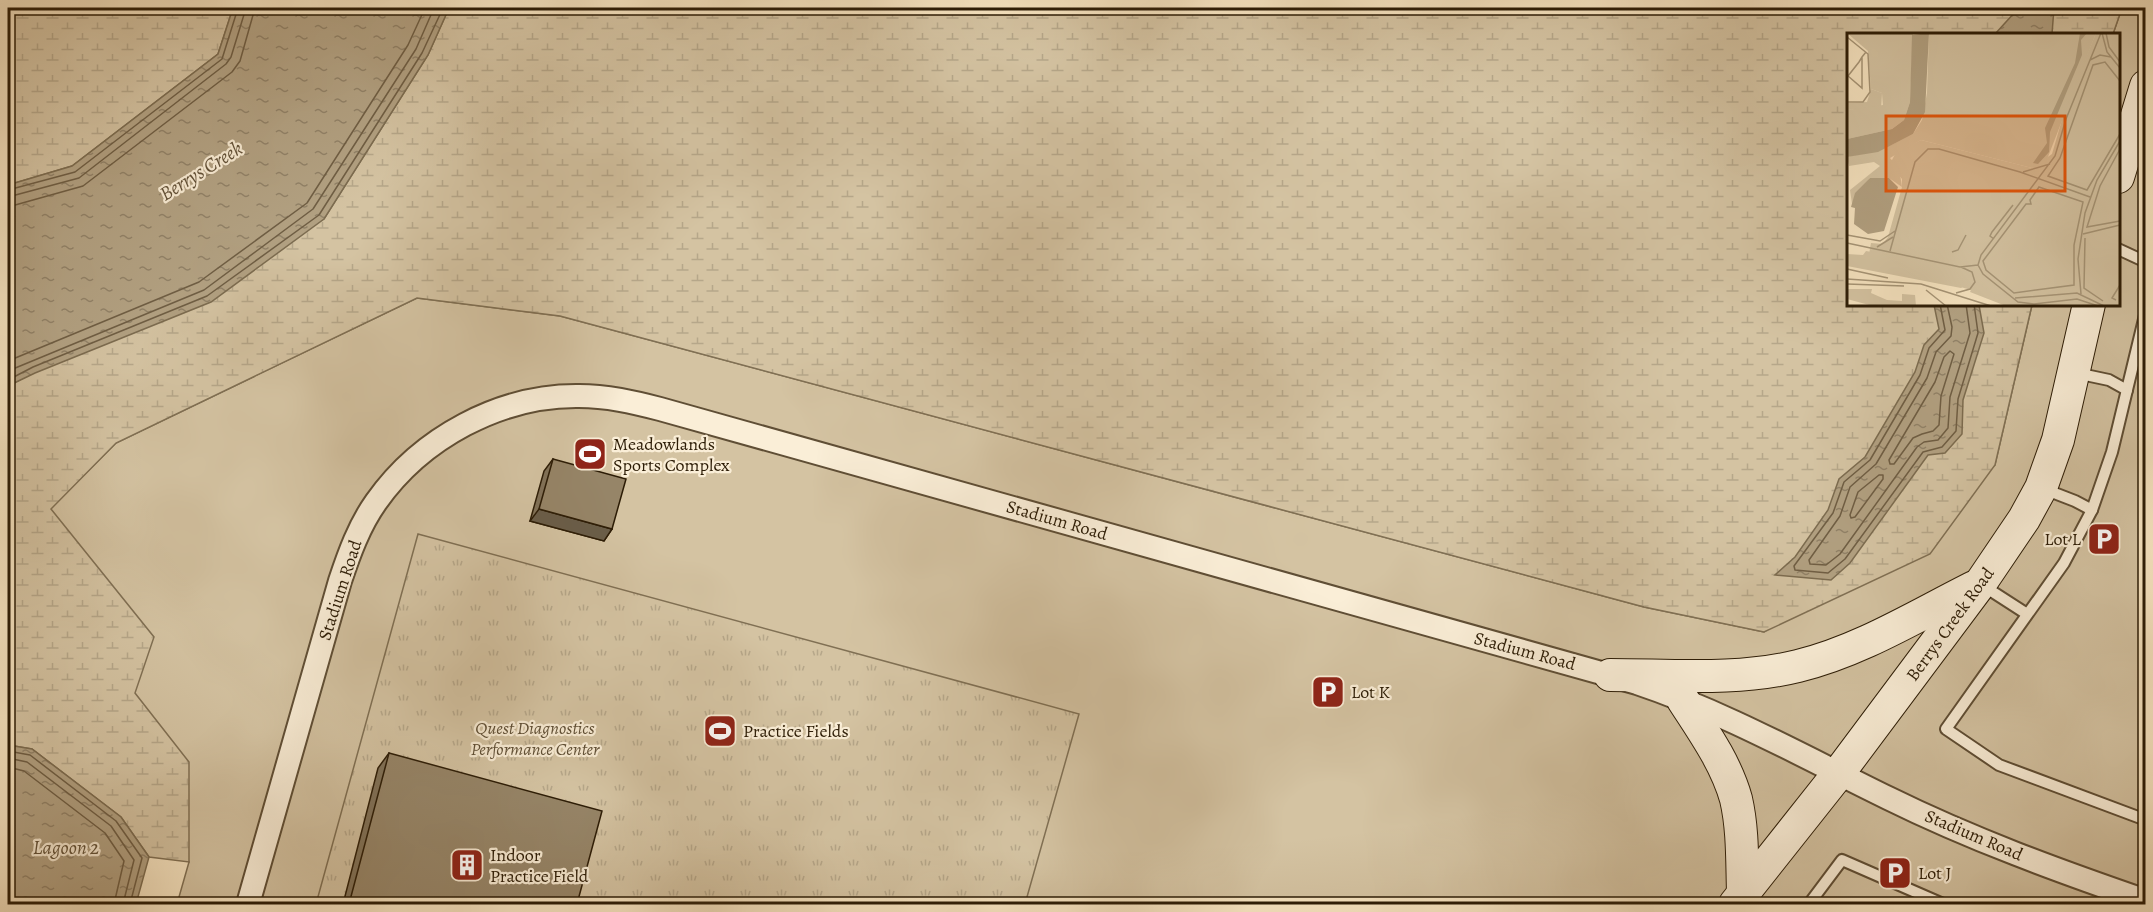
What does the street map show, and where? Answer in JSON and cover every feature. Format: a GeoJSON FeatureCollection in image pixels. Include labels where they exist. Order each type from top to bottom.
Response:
{"type":"FeatureCollection","features":[{"type":"Feature","properties":{"kind":"street"},"geometry":{"type":"LineString","coordinates":[[2120,170],[2145,86]]}},
{"type":"Feature","properties":{"kind":"street","name":"Berrys Creek Road"},"geometry":{"type":"LineString","coordinates":[[1739,898],[1838,774],[1980,584],[2024,519],[2041,488],[2058,440],[2089,306]]}},
{"type":"Feature","properties":{"kind":"street","name":"Stadium Road"},"geometry":{"type":"LineString","coordinates":[[248,904],[340,582],[354,543],[375,504],[397,476],[445,436],[483,415],[538,399],[568,396],[614,398],[660,409],[1610,675],[1683,700],[1898,803],[2131,900]]}},
{"type":"Feature","properties":{"kind":"street"},"geometry":{"type":"LineString","coordinates":[[1610,675],[1728,675],[1799,666],[1879,635],[1980,584]]}},
{"type":"Feature","properties":{"kind":"street"},"geometry":{"type":"LineString","coordinates":[[1683,700],[1719,758],[1733,788],[1739,818],[1739,898]]}},
{"type":"Feature","properties":{"kind":"lane"},"geometry":{"type":"LineString","coordinates":[[2120,250],[2145,262]]}},
{"type":"Feature","properties":{"kind":"lane"},"geometry":{"type":"LineString","coordinates":[[2145,311],[2112,452],[2092,510],[2064,563],[1946,729],[1999,765],[2145,820]]}},
{"type":"Feature","properties":{"kind":"lane"},"geometry":{"type":"LineString","coordinates":[[2074,373],[2109,380],[2127,390]]}},
{"type":"Feature","properties":{"kind":"lane"},"geometry":{"type":"LineString","coordinates":[[2041,488],[2092,510]]}},
{"type":"Feature","properties":{"kind":"lane"},"geometry":{"type":"LineString","coordinates":[[1980,584],[2027,614]]}},
{"type":"Feature","properties":{"kind":"lane"},"geometry":{"type":"LineString","coordinates":[[1809,904],[1842,860],[1943,904]]}},
{"type":"Feature","properties":{"kind":"green space"},"geometry":{"type":"Polygon","coordinates":[[[8,8],[233,8],[218,54],[72,166],[8,185],[8,8]]]}},
{"type":"Feature","properties":{"kind":"green space"},"geometry":{"type":"Polygon","coordinates":[[[449,8],[2122,8],[2113,33],[1847,33],[1847,306],[2032,306],[1995,465],[1930,554],[1764,632],[1644,607],[560,316],[417,298],[116,443],[51,509],[154,637],[135,693],[189,762],[189,862],[149,857],[121,817],[32,749],[8,745],[8,386],[324,219],[428,55],[449,8]]]}},
{"type":"Feature","properties":{"kind":"green space","name":"Meadowlands Sports Complex"},"geometry":{"type":"Polygon","coordinates":[[[2122,8],[2145,8],[2145,904],[177,904],[189,862],[52,590],[50,509],[116,443],[417,298],[560,316],[1644,607],[1764,632],[1995,465],[2032,306],[2120,306],[2120,33],[2113,33],[2122,8]]]}},
{"type":"Feature","properties":{"kind":"green space","name":"Quest Diagnostics Performance Center"},"geometry":{"type":"Polygon","coordinates":[[[418,534],[1079,714],[1025,904],[316,904],[418,534]]]}},
{"type":"Feature","properties":{"kind":"water","name":"Berrys Creek"},"geometry":{"type":"Polygon","coordinates":[[[233,8],[449,8],[428,55],[324,219],[211,302],[8,386],[8,185],[72,166],[218,54],[233,8]]]}},
{"type":"Feature","properties":{"kind":"water"},"geometry":{"type":"Polygon","coordinates":[[[2017,8],[2054,8],[2052,33],[1996,33],[2017,8]]]}},
{"type":"Feature","properties":{"kind":"water"},"geometry":{"type":"Polygon","coordinates":[[[1934,306],[1979,306],[1984,333],[1963,400],[1962,434],[1945,453],[1928,455],[1850,563],[1831,580],[1775,575],[1795,557],[1828,510],[1839,479],[1865,457],[1915,372],[1924,345],[1939,329],[1934,306]]]}},
{"type":"Feature","properties":{"kind":"water","name":"Lagoon 2"},"geometry":{"type":"Polygon","coordinates":[[[8,745],[32,749],[121,817],[149,857],[136,904],[8,904],[8,745]]]}},
{"type":"Feature","properties":{"kind":"building"},"geometry":{"type":"Polygon","coordinates":[[[553,459],[626,479],[612,529],[539,509],[553,459]]]}},
{"type":"Feature","properties":{"kind":"building","name":"Indoor Practice Field"},"geometry":{"type":"Polygon","coordinates":[[[389,753],[602,811],[577,904],[349,904],[389,753]]]}},
{"type":"Feature","properties":{"kind":"place","name":"Meadowlands Sports Complex"},"geometry":{"type":"Point","coordinates":[590,454]}},
{"type":"Feature","properties":{"kind":"place","name":"Lot L"},"geometry":{"type":"Point","coordinates":[2104,539]}},
{"type":"Feature","properties":{"kind":"place","name":"Lot K"},"geometry":{"type":"Point","coordinates":[1328,692]}},
{"type":"Feature","properties":{"kind":"place","name":"Practice Fields"},"geometry":{"type":"Point","coordinates":[720,731]}},
{"type":"Feature","properties":{"kind":"place","name":"Indoor Practice Field"},"geometry":{"type":"Point","coordinates":[467,865]}},
{"type":"Feature","properties":{"kind":"place","name":"Lot J"},"geometry":{"type":"Point","coordinates":[1895,873]}}]}
